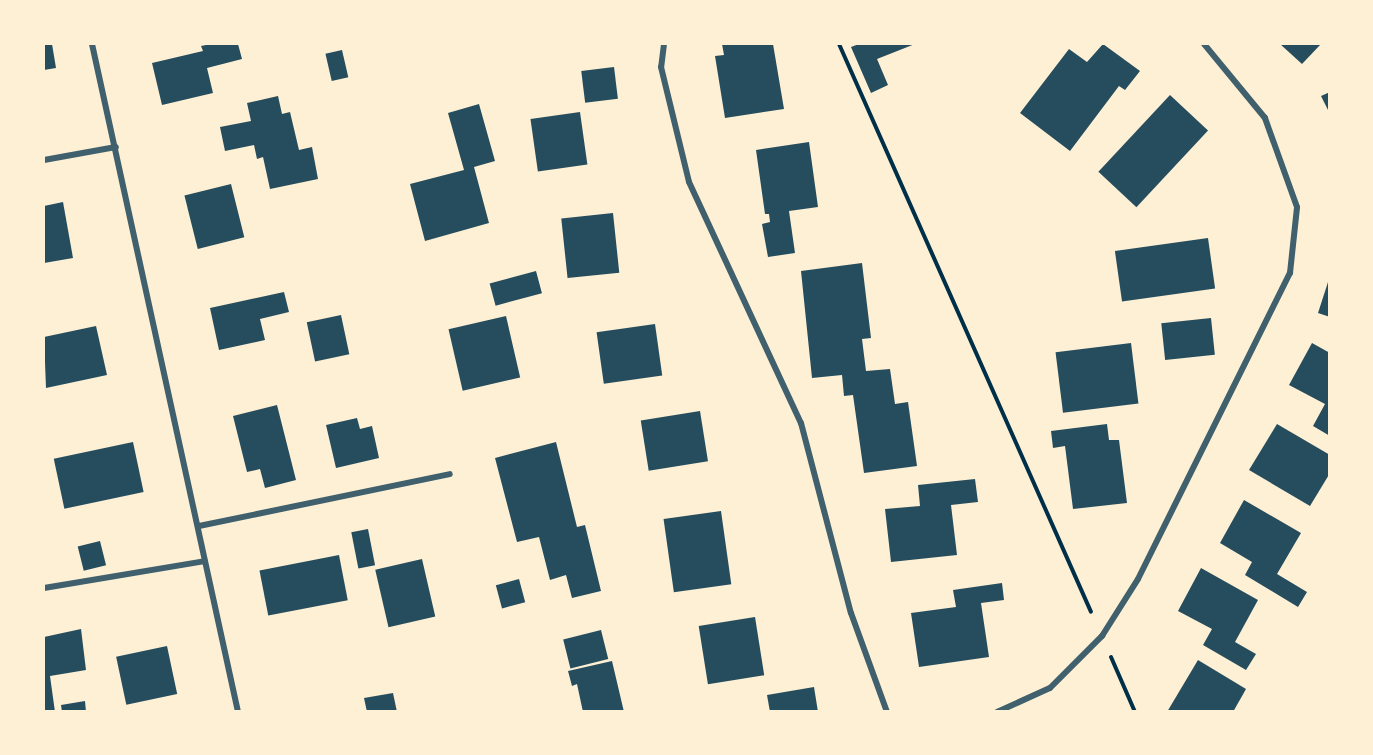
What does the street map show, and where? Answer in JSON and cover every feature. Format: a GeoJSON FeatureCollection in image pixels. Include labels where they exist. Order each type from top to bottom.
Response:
{"type":"FeatureCollection","features":[{"type":"Feature","properties":{"kind":"street"},"geometry":{"type":"LineString","coordinates":[[92,44],[238,711]]}},
{"type":"Feature","properties":{"kind":"street"},"geometry":{"type":"LineString","coordinates":[[664,44],[661,67],[689,182],[801,423],[851,614],[887,711]]}},
{"type":"Feature","properties":{"kind":"street"},"geometry":{"type":"LineString","coordinates":[[997,711],[1050,688],[1102,636],[1138,579],[1290,273],[1297,207],[1265,118],[1204,44]]}},
{"type":"Feature","properties":{"kind":"street"},"geometry":{"type":"LineString","coordinates":[[44,160],[116,147]]}},
{"type":"Feature","properties":{"kind":"street"},"geometry":{"type":"LineString","coordinates":[[199,526],[450,474]]}},
{"type":"Feature","properties":{"kind":"street"},"geometry":{"type":"LineString","coordinates":[[44,588],[205,561]]}},
{"type":"Feature","properties":{"kind":"path"},"geometry":{"type":"LineString","coordinates":[[839,44],[1135,711]]}},
{"type":"Feature","properties":{"kind":"building"},"geometry":{"type":"Polygon","coordinates":[[[44,44],[52,44],[56,68],[44,70],[44,44]]]}},
{"type":"Feature","properties":{"kind":"building"},"geometry":{"type":"Polygon","coordinates":[[[238,44],[242,59],[207,68],[213,93],[162,105],[152,63],[203,51],[201,46],[238,44]]]}},
{"type":"Feature","properties":{"kind":"building"},"geometry":{"type":"Polygon","coordinates":[[[722,44],[773,44],[784,109],[725,118],[715,56],[724,55],[722,44]]]}},
{"type":"Feature","properties":{"kind":"building"},"geometry":{"type":"Polygon","coordinates":[[[859,44],[915,44],[877,59],[888,85],[871,93],[851,47],[859,44]]]}},
{"type":"Feature","properties":{"kind":"building"},"geometry":{"type":"Polygon","coordinates":[[[1103,44],[1140,71],[1125,90],[1119,86],[1070,151],[1020,113],[1069,49],[1087,62],[1103,44]]]}},
{"type":"Feature","properties":{"kind":"building"},"geometry":{"type":"Polygon","coordinates":[[[1280,44],[1321,44],[1302,64],[1280,44]]]}},
{"type":"Feature","properties":{"kind":"building"},"geometry":{"type":"Polygon","coordinates":[[[342,50],[348,77],[332,81],[325,54],[342,50]]]}},
{"type":"Feature","properties":{"kind":"building"},"geometry":{"type":"Polygon","coordinates":[[[614,67],[618,99],[585,103],[581,71],[614,67]]]}},
{"type":"Feature","properties":{"kind":"building"},"geometry":{"type":"Polygon","coordinates":[[[1330,92],[1330,114],[1321,96],[1330,92]]]}},
{"type":"Feature","properties":{"kind":"building"},"geometry":{"type":"Polygon","coordinates":[[[1170,95],[1208,130],[1136,207],[1098,172],[1170,95]]]}},
{"type":"Feature","properties":{"kind":"building"},"geometry":{"type":"Polygon","coordinates":[[[278,96],[282,114],[290,112],[299,150],[312,147],[318,179],[270,189],[263,157],[257,159],[254,145],[225,151],[220,127],[251,121],[247,103],[278,96]]]}},
{"type":"Feature","properties":{"kind":"building"},"geometry":{"type":"Polygon","coordinates":[[[479,104],[495,161],[474,167],[489,223],[425,241],[410,184],[464,170],[448,113],[479,104]]]}},
{"type":"Feature","properties":{"kind":"building"},"geometry":{"type":"Polygon","coordinates":[[[580,112],[587,164],[538,171],[530,119],[580,112]]]}},
{"type":"Feature","properties":{"kind":"building"},"geometry":{"type":"Polygon","coordinates":[[[809,142],[818,207],[789,211],[795,253],[768,257],[762,224],[770,222],[769,214],[765,214],[756,150],[809,142]]]}},
{"type":"Feature","properties":{"kind":"building"},"geometry":{"type":"Polygon","coordinates":[[[231,184],[244,237],[198,249],[184,196],[231,184]]]}},
{"type":"Feature","properties":{"kind":"building"},"geometry":{"type":"Polygon","coordinates":[[[63,202],[73,258],[44,263],[44,206],[63,202]]]}},
{"type":"Feature","properties":{"kind":"building"},"geometry":{"type":"Polygon","coordinates":[[[613,213],[619,273],[568,278],[561,218],[613,213]]]}},
{"type":"Feature","properties":{"kind":"building"},"geometry":{"type":"Polygon","coordinates":[[[1208,238],[1215,289],[1122,302],[1115,251],[1208,238]]]}},
{"type":"Feature","properties":{"kind":"building"},"geometry":{"type":"Polygon","coordinates":[[[862,263],[871,338],[862,339],[866,371],[890,369],[895,404],[908,402],[917,466],[864,473],[853,395],[844,396],[842,375],[812,378],[801,271],[862,263]]]}},
{"type":"Feature","properties":{"kind":"building"},"geometry":{"type":"Polygon","coordinates":[[[536,271],[542,293],[496,306],[490,283],[536,271]]]}},
{"type":"Feature","properties":{"kind":"building"},"geometry":{"type":"Polygon","coordinates":[[[1330,279],[1330,317],[1318,313],[1330,279]]]}},
{"type":"Feature","properties":{"kind":"building"},"geometry":{"type":"Polygon","coordinates":[[[284,292],[289,312],[260,319],[265,340],[219,350],[210,308],[284,292]]]}},
{"type":"Feature","properties":{"kind":"building"},"geometry":{"type":"Polygon","coordinates":[[[341,315],[349,354],[315,361],[307,322],[341,315]]]}},
{"type":"Feature","properties":{"kind":"building"},"geometry":{"type":"Polygon","coordinates":[[[506,316],[520,377],[463,391],[449,329],[506,316]]]}},
{"type":"Feature","properties":{"kind":"building"},"geometry":{"type":"Polygon","coordinates":[[[1211,318],[1215,355],[1165,360],[1161,323],[1211,318]]]}},
{"type":"Feature","properties":{"kind":"building"},"geometry":{"type":"Polygon","coordinates":[[[655,324],[662,375],[604,384],[597,332],[655,324]]]}},
{"type":"Feature","properties":{"kind":"building"},"geometry":{"type":"Polygon","coordinates":[[[96,326],[107,375],[46,388],[44,337],[96,326]]]}},
{"type":"Feature","properties":{"kind":"building"},"geometry":{"type":"Polygon","coordinates":[[[1131,343],[1138,404],[1063,413],[1056,352],[1131,343]]]}},
{"type":"Feature","properties":{"kind":"building"},"geometry":{"type":"Polygon","coordinates":[[[1312,343],[1330,353],[1330,436],[1313,426],[1325,404],[1289,385],[1312,343]]]}},
{"type":"Feature","properties":{"kind":"building"},"geometry":{"type":"Polygon","coordinates":[[[277,405],[296,480],[265,488],[260,469],[247,472],[233,416],[277,405]]]}},
{"type":"Feature","properties":{"kind":"building"},"geometry":{"type":"Polygon","coordinates":[[[700,411],[708,461],[649,471],[641,420],[700,411]]]}},
{"type":"Feature","properties":{"kind":"building"},"geometry":{"type":"Polygon","coordinates":[[[357,418],[360,429],[372,426],[379,458],[336,468],[326,425],[357,418]]]}},
{"type":"Feature","properties":{"kind":"building"},"geometry":{"type":"Polygon","coordinates":[[[1107,424],[1109,440],[1119,440],[1127,503],[1073,509],[1065,446],[1053,448],[1051,431],[1107,424]]]}},
{"type":"Feature","properties":{"kind":"building"},"geometry":{"type":"Polygon","coordinates":[[[1277,424],[1330,455],[1330,473],[1310,506],[1249,470],[1277,424]]]}},
{"type":"Feature","properties":{"kind":"building"},"geometry":{"type":"Polygon","coordinates":[[[133,442],[144,492],[64,509],[54,459],[133,442]]]}},
{"type":"Feature","properties":{"kind":"building"},"geometry":{"type":"Polygon","coordinates":[[[556,442],[577,527],[585,525],[601,591],[572,598],[566,575],[550,580],[539,537],[517,542],[495,458],[556,442]]]}},
{"type":"Feature","properties":{"kind":"building"},"geometry":{"type":"Polygon","coordinates":[[[975,479],[978,502],[951,505],[957,555],[891,562],[885,509],[920,506],[918,485],[975,479]]]}},
{"type":"Feature","properties":{"kind":"building"},"geometry":{"type":"Polygon","coordinates":[[[1244,500],[1301,533],[1277,574],[1307,592],[1298,607],[1245,575],[1252,562],[1220,543],[1244,500]]]}},
{"type":"Feature","properties":{"kind":"building"},"geometry":{"type":"Polygon","coordinates":[[[721,511],[731,584],[674,592],[664,519],[721,511]]]}},
{"type":"Feature","properties":{"kind":"building"},"geometry":{"type":"Polygon","coordinates":[[[368,529],[375,565],[358,569],[351,532],[368,529]]]}},
{"type":"Feature","properties":{"kind":"building"},"geometry":{"type":"Polygon","coordinates":[[[100,541],[106,565],[84,571],[78,547],[100,541]]]}},
{"type":"Feature","properties":{"kind":"building"},"geometry":{"type":"Polygon","coordinates":[[[339,555],[348,600],[268,616],[259,570],[339,555]]]}},
{"type":"Feature","properties":{"kind":"building"},"geometry":{"type":"Polygon","coordinates":[[[422,559],[435,616],[389,627],[375,570],[422,559]]]}},
{"type":"Feature","properties":{"kind":"building"},"geometry":{"type":"Polygon","coordinates":[[[1201,568],[1258,600],[1235,642],[1256,654],[1246,670],[1203,645],[1212,629],[1178,611],[1201,568]]]}},
{"type":"Feature","properties":{"kind":"building"},"geometry":{"type":"Polygon","coordinates":[[[519,579],[525,602],[502,608],[496,585],[519,579]]]}},
{"type":"Feature","properties":{"kind":"building"},"geometry":{"type":"Polygon","coordinates":[[[1002,583],[1004,600],[981,603],[989,657],[919,667],[911,613],[956,607],[953,590],[1002,583]]]}},
{"type":"Feature","properties":{"kind":"building"},"geometry":{"type":"Polygon","coordinates":[[[755,617],[764,675],[708,684],[699,626],[755,617]]]}},
{"type":"Feature","properties":{"kind":"building"},"geometry":{"type":"Polygon","coordinates":[[[81,629],[86,670],[50,676],[55,712],[44,712],[44,637],[81,629]]]}},
{"type":"Feature","properties":{"kind":"building"},"geometry":{"type":"Polygon","coordinates":[[[601,630],[608,659],[570,669],[563,639],[601,630]]]}},
{"type":"Feature","properties":{"kind":"building"},"geometry":{"type":"Polygon","coordinates":[[[167,646],[177,694],[126,705],[116,657],[167,646]]]}},
{"type":"Feature","properties":{"kind":"building"},"geometry":{"type":"Polygon","coordinates":[[[1198,660],[1246,689],[1233,712],[1167,712],[1198,660]]]}},
{"type":"Feature","properties":{"kind":"building"},"geometry":{"type":"Polygon","coordinates":[[[612,661],[624,712],[583,712],[577,684],[572,686],[568,671],[612,661]]]}},
{"type":"Feature","properties":{"kind":"building"},"geometry":{"type":"Polygon","coordinates":[[[814,687],[818,712],[770,712],[767,695],[814,687]]]}},
{"type":"Feature","properties":{"kind":"building"},"geometry":{"type":"Polygon","coordinates":[[[393,693],[397,712],[367,712],[364,698],[393,693]]]}},
{"type":"Feature","properties":{"kind":"building"},"geometry":{"type":"Polygon","coordinates":[[[85,701],[86,712],[62,712],[61,705],[85,701]]]}}]}
